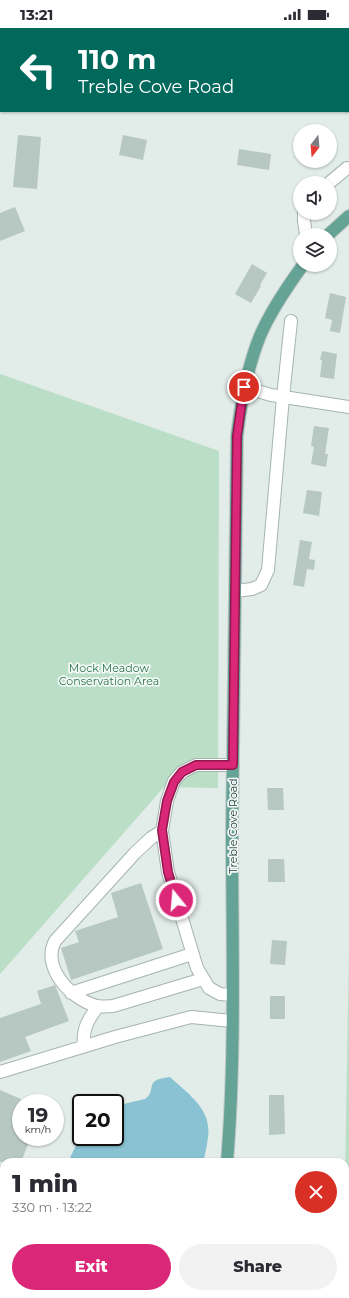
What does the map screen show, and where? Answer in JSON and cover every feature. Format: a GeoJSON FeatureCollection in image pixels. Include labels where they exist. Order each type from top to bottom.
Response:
{"type":"FeatureCollection","features":[{"type":"Feature","properties":{"kind":"main road"},"geometry":{"type":"LineString","coordinates":[[334,228],[349,216]]}},
{"type":"Feature","properties":{"kind":"main road","name":"Treble Cove Road"},"geometry":{"type":"LineString","coordinates":[[227,1158],[232,1020],[237,436],[244,387],[260,335],[278,302],[298,272]]}},
{"type":"Feature","properties":{"kind":"street"},"geometry":{"type":"LineString","coordinates":[[337,176],[347,168]]}},
{"type":"Feature","properties":{"kind":"street"},"geometry":{"type":"LineString","coordinates":[[235,591],[252,589],[261,585],[268,570],[291,321]]}},
{"type":"Feature","properties":{"kind":"street"},"geometry":{"type":"LineString","coordinates":[[244,387],[271,395],[349,407]]}},
{"type":"Feature","properties":{"kind":"street"},"geometry":{"type":"LineString","coordinates":[[232,995],[220,994],[209,988],[197,968],[168,872],[162,830],[167,801],[174,782],[182,772],[196,765],[233,765]]}},
{"type":"Feature","properties":{"kind":"street"},"geometry":{"type":"LineString","coordinates":[[162,830],[135,853],[56,941],[52,948],[55,969],[61,982],[71,993],[98,1006],[113,1006],[203,979]]}},
{"type":"Feature","properties":{"kind":"street"},"geometry":{"type":"LineString","coordinates":[[71,993],[192,954]]}},
{"type":"Feature","properties":{"kind":"street"},"geometry":{"type":"LineString","coordinates":[[84,1046],[83,1037],[85,1029],[89,1019],[98,1006]]}},
{"type":"Feature","properties":{"kind":"street"},"geometry":{"type":"LineString","coordinates":[[0,1072],[84,1046],[191,1017],[232,1020]]}},
{"type":"Feature","properties":{"kind":"green space","name":"Mock Meadow Conservation Area"},"geometry":{"type":"Polygon","coordinates":[[[0,374],[219,451],[218,788],[164,787],[0,974],[0,374]]]}},
{"type":"Feature","properties":{"kind":"green space"},"geometry":{"type":"Polygon","coordinates":[[[349,949],[349,1158],[345,1158],[349,949]]]}},
{"type":"Feature","properties":{"kind":"water"},"geometry":{"type":"Polygon","coordinates":[[[170,1077],[191,1096],[202,1110],[208,1127],[207,1147],[204,1158],[70,1158],[76,1146],[124,1146],[124,1104],[145,1099],[149,1096],[153,1083],[156,1080],[170,1077]]]}},
{"type":"Feature","properties":{"kind":"building"},"geometry":{"type":"Polygon","coordinates":[[[18,135],[41,137],[37,189],[13,187],[18,135]]]}},
{"type":"Feature","properties":{"kind":"building"},"geometry":{"type":"Polygon","coordinates":[[[123,135],[147,140],[143,160],[119,155],[123,135]]]}},
{"type":"Feature","properties":{"kind":"building"},"geometry":{"type":"Polygon","coordinates":[[[239,149],[271,154],[269,170],[237,165],[239,149]]]}},
{"type":"Feature","properties":{"kind":"building"},"geometry":{"type":"Polygon","coordinates":[[[15,207],[25,231],[0,241],[0,213],[15,207]]]}},
{"type":"Feature","properties":{"kind":"building"},"geometry":{"type":"Polygon","coordinates":[[[252,264],[267,273],[251,303],[235,294],[252,264]]]}},
{"type":"Feature","properties":{"kind":"building"},"geometry":{"type":"Polygon","coordinates":[[[330,293],[346,297],[340,333],[330,331],[332,320],[325,318],[330,293]]]}},
{"type":"Feature","properties":{"kind":"building"},"geometry":{"type":"Polygon","coordinates":[[[322,351],[337,354],[334,379],[320,377],[322,360],[320,360],[322,351]]]}},
{"type":"Feature","properties":{"kind":"building"},"geometry":{"type":"Polygon","coordinates":[[[314,426],[329,428],[325,454],[328,454],[326,467],[311,464],[314,447],[311,446],[314,426]]]}},
{"type":"Feature","properties":{"kind":"building"},"geometry":{"type":"Polygon","coordinates":[[[307,490],[322,492],[319,516],[303,513],[307,490]]]}},
{"type":"Feature","properties":{"kind":"building"},"geometry":{"type":"Polygon","coordinates":[[[300,540],[312,542],[309,559],[315,560],[314,570],[307,569],[304,587],[293,585],[300,540]]]}},
{"type":"Feature","properties":{"kind":"building"},"geometry":{"type":"Polygon","coordinates":[[[267,788],[283,788],[284,810],[268,810],[267,788]]]}},
{"type":"Feature","properties":{"kind":"building"},"geometry":{"type":"Polygon","coordinates":[[[268,859],[284,859],[285,882],[268,882],[268,859]]]}},
{"type":"Feature","properties":{"kind":"building"},"geometry":{"type":"Polygon","coordinates":[[[141,883],[163,949],[71,980],[61,948],[79,942],[75,931],[118,917],[111,893],[141,883]]]}},
{"type":"Feature","properties":{"kind":"building"},"geometry":{"type":"Polygon","coordinates":[[[272,940],[287,941],[285,965],[270,964],[272,940]]]}},
{"type":"Feature","properties":{"kind":"building"},"geometry":{"type":"Polygon","coordinates":[[[55,985],[69,1021],[25,1037],[31,1051],[0,1062],[0,1018],[41,1004],[37,991],[55,985]]]}},
{"type":"Feature","properties":{"kind":"building"},"geometry":{"type":"Polygon","coordinates":[[[270,996],[285,996],[285,1019],[270,1019],[270,996]]]}},
{"type":"Feature","properties":{"kind":"building"},"geometry":{"type":"Polygon","coordinates":[[[0,1090],[12,1095],[12,1146],[27,1146],[23,1158],[0,1158],[0,1090]]]}},
{"type":"Feature","properties":{"kind":"building"},"geometry":{"type":"Polygon","coordinates":[[[269,1095],[284,1095],[285,1134],[269,1135],[269,1095]]]}},
{"type":"Feature","properties":{"kind":"route"},"geometry":{"type":"LineString","coordinates":[[176,900],[168,872],[162,830],[167,801],[174,782],[182,772],[196,765],[233,765],[237,436],[244,387]]}}]}
